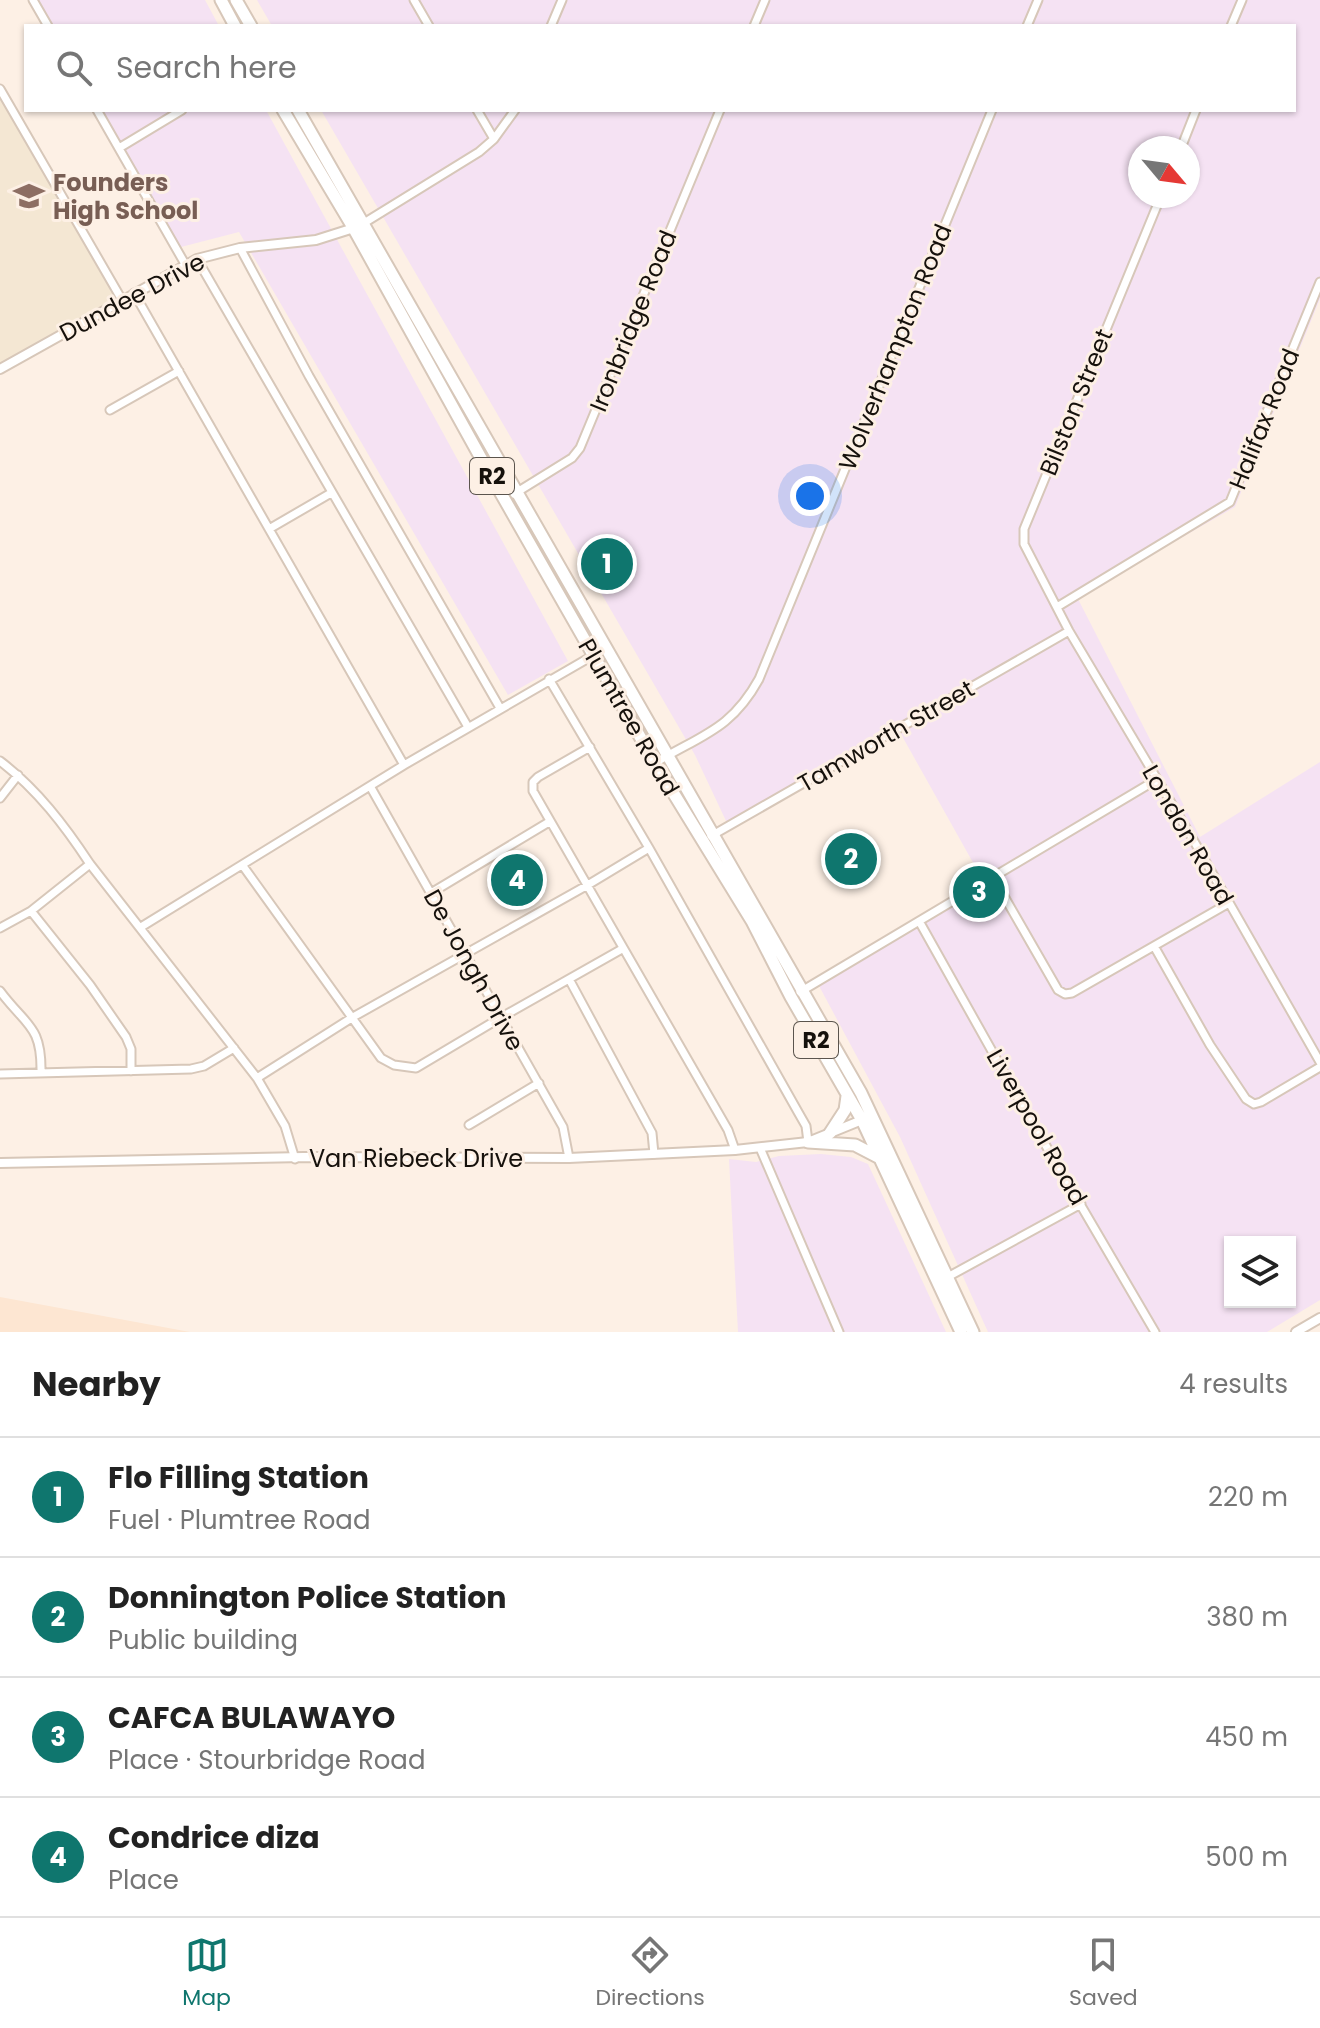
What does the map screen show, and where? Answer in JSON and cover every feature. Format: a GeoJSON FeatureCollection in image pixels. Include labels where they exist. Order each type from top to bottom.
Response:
{"type":"FeatureCollection","features":[{"type":"Feature","properties":{"kind":"highway"},"geometry":{"type":"LineString","coordinates":[[236,0],[250,24]]}},
{"type":"Feature","properties":{"kind":"highway"},"geometry":{"type":"LineString","coordinates":[[222,4],[234,24]]}},
{"type":"Feature","properties":{"kind":"highway","name":"Plumtree Road"},"geometry":{"type":"LineString","coordinates":[[287,112],[518,491],[861,1093],[881,1131],[943,1279],[961,1332]]}},
{"type":"Feature","properties":{"kind":"highway","name":"Plumtree Road"},"geometry":{"type":"LineString","coordinates":[[299,112],[505,499],[655,763],[752,921],[791,997],[862,1120],[973,1332]]}},
{"type":"Feature","properties":{"kind":"highway"},"geometry":{"type":"LineString","coordinates":[[861,1093],[862,1120],[881,1131]]}},
{"type":"Feature","properties":{"kind":"highway"},"geometry":{"type":"LineString","coordinates":[[830,1133],[845,1110],[847,1096]]}},
{"type":"Feature","properties":{"kind":"highway"},"geometry":{"type":"LineString","coordinates":[[808,1142],[855,1145],[880,1159]]}},
{"type":"Feature","properties":{"kind":"street"},"geometry":{"type":"LineString","coordinates":[[33,0],[47,24]]}},
{"type":"Feature","properties":{"kind":"street"},"geometry":{"type":"LineString","coordinates":[[222,4],[236,0]]}},
{"type":"Feature","properties":{"kind":"street"},"geometry":{"type":"LineString","coordinates":[[414,0],[428,24]]}},
{"type":"Feature","properties":{"kind":"street"},"geometry":{"type":"LineString","coordinates":[[552,24],[562,0]]}},
{"type":"Feature","properties":{"kind":"street"},"geometry":{"type":"LineString","coordinates":[[755,24],[765,0]]}},
{"type":"Feature","properties":{"kind":"street"},"geometry":{"type":"LineString","coordinates":[[1028,24],[1038,0]]}},
{"type":"Feature","properties":{"kind":"street"},"geometry":{"type":"LineString","coordinates":[[1232,24],[1242,0]]}},
{"type":"Feature","properties":{"kind":"street"},"geometry":{"type":"LineString","coordinates":[[0,89],[122,300]]}},
{"type":"Feature","properties":{"kind":"street"},"geometry":{"type":"LineString","coordinates":[[98,112],[185,264]]}},
{"type":"Feature","properties":{"kind":"street"},"geometry":{"type":"LineString","coordinates":[[119,148],[179,112]]}},
{"type":"Feature","properties":{"kind":"street"},"geometry":{"type":"LineString","coordinates":[[478,112],[494,139]]}},
{"type":"Feature","properties":{"kind":"street"},"geometry":{"type":"LineString","coordinates":[[359,226],[479,152],[494,139],[514,112]]}},
{"type":"Feature","properties":{"kind":"street","name":"Ironbridge Road"},"geometry":{"type":"LineString","coordinates":[[505,499],[572,458],[580,448],[719,112]]}},
{"type":"Feature","properties":{"kind":"street","name":"Wolverhampton Road"},"geometry":{"type":"LineString","coordinates":[[655,763],[724,724],[747,701],[759,679],[991,112]]}},
{"type":"Feature","properties":{"kind":"street"},"geometry":{"type":"LineString","coordinates":[[1186,136],[1195,112]]}},
{"type":"Feature","properties":{"kind":"street","name":"Bilston Street"},"geometry":{"type":"LineString","coordinates":[[1057,607],[1024,544],[1024,529],[1156,208]]}},
{"type":"Feature","properties":{"kind":"street","name":"Dundee Drive"},"geometry":{"type":"LineString","coordinates":[[0,369],[197,259],[240,248],[316,240],[359,226]]}},
{"type":"Feature","properties":{"kind":"street"},"geometry":{"type":"LineString","coordinates":[[240,248],[309,376],[500,708]]}},
{"type":"Feature","properties":{"kind":"street"},"geometry":{"type":"LineString","coordinates":[[197,259],[468,727]]}},
{"type":"Feature","properties":{"kind":"street","name":"Halifax Road"},"geometry":{"type":"LineString","coordinates":[[1057,607],[1230,502],[1320,282]]}},
{"type":"Feature","properties":{"kind":"street"},"geometry":{"type":"LineString","coordinates":[[134,293],[404,765]]}},
{"type":"Feature","properties":{"kind":"street"},"geometry":{"type":"LineString","coordinates":[[110,410],[179,371]]}},
{"type":"Feature","properties":{"kind":"street"},"geometry":{"type":"LineString","coordinates":[[269,529],[331,493]]}},
{"type":"Feature","properties":{"kind":"street","name":"London Road"},"geometry":{"type":"LineString","coordinates":[[1057,607],[1320,1065]]}},
{"type":"Feature","properties":{"kind":"street","name":"Tamworth Street"},"geometry":{"type":"LineString","coordinates":[[702,841],[1069,631]]}},
{"type":"Feature","properties":{"kind":"street"},"geometry":{"type":"LineString","coordinates":[[141,927],[404,765],[606,648]]}},
{"type":"Feature","properties":{"kind":"street"},"geometry":{"type":"LineString","coordinates":[[549,679],[649,848],[806,1126],[808,1142]]}},
{"type":"Feature","properties":{"kind":"street"},"geometry":{"type":"LineString","coordinates":[[590,747],[535,779],[533,791],[728,1130],[735,1150]]}},
{"type":"Feature","properties":{"kind":"street"},"geometry":{"type":"LineString","coordinates":[[0,761],[18,775],[70,834],[257,1078],[282,1118],[295,1159]]}},
{"type":"Feature","properties":{"kind":"street"},"geometry":{"type":"LineString","coordinates":[[0,798],[18,775]]}},
{"type":"Feature","properties":{"kind":"street"},"geometry":{"type":"LineString","coordinates":[[791,997],[1156,780]]}},
{"type":"Feature","properties":{"kind":"street","name":"De Jongh Drive"},"geometry":{"type":"LineString","coordinates":[[370,786],[563,1127],[569,1158]]}},
{"type":"Feature","properties":{"kind":"street"},"geometry":{"type":"LineString","coordinates":[[431,893],[549,822]]}},
{"type":"Feature","properties":{"kind":"street"},"geometry":{"type":"LineString","coordinates":[[257,1078],[353,1017],[649,848]]}},
{"type":"Feature","properties":{"kind":"street"},"geometry":{"type":"LineString","coordinates":[[0,928],[31,911],[90,864]]}},
{"type":"Feature","properties":{"kind":"street"},"geometry":{"type":"LineString","coordinates":[[243,866],[381,1058],[406,1069],[416,1068],[622,949]]}},
{"type":"Feature","properties":{"kind":"street"},"geometry":{"type":"LineString","coordinates":[[993,877],[1058,990],[1063,993],[1072,993],[1229,903]]}},
{"type":"Feature","properties":{"kind":"street"},"geometry":{"type":"LineString","coordinates":[[31,911],[90,985],[126,1037],[131,1049],[131,1071]]}},
{"type":"Feature","properties":{"kind":"street","name":"Liverpool Road"},"geometry":{"type":"LineString","coordinates":[[919,921],[1155,1332]]}},
{"type":"Feature","properties":{"kind":"street"},"geometry":{"type":"LineString","coordinates":[[1154,946],[1210,1045],[1246,1099],[1254,1104],[1261,1102],[1320,1065]]}},
{"type":"Feature","properties":{"kind":"street"},"geometry":{"type":"LineString","coordinates":[[569,979],[652,1133],[654,1154]]}},
{"type":"Feature","properties":{"kind":"street"},"geometry":{"type":"LineString","coordinates":[[0,991],[4,1001],[37,1036],[42,1050],[41,1073]]}},
{"type":"Feature","properties":{"kind":"street"},"geometry":{"type":"LineString","coordinates":[[0,1074],[191,1069],[204,1066],[234,1048]]}},
{"type":"Feature","properties":{"kind":"street"},"geometry":{"type":"LineString","coordinates":[[469,1125],[539,1083]]}},
{"type":"Feature","properties":{"kind":"street","name":"Van Riebeck Drive"},"geometry":{"type":"LineString","coordinates":[[0,1163],[569,1158],[735,1150],[808,1142],[862,1120]]}},
{"type":"Feature","properties":{"kind":"street"},"geometry":{"type":"LineString","coordinates":[[760,1148],[839,1332]]}},
{"type":"Feature","properties":{"kind":"street"},"geometry":{"type":"LineString","coordinates":[[943,1279],[1081,1204]]}},
{"type":"Feature","properties":{"kind":"street"},"geometry":{"type":"LineString","coordinates":[[1296,1332],[1320,1318]]}},
{"type":"Feature","properties":{"kind":"shaded area"},"geometry":{"type":"Polygon","coordinates":[[[37,0],[205,0],[218,24],[51,24],[37,0]]]}},
{"type":"Feature","properties":{"kind":"shaded area"},"geometry":{"type":"Polygon","coordinates":[[[257,0],[1320,0],[1320,299],[1235,507],[1077,597],[1200,837],[1320,762],[1320,1300],[1267,1332],[988,1332],[900,1137],[818,984],[985,884],[897,727],[727,823],[695,755],[322,112],[1296,112],[1296,24],[271,24],[257,0]]]}},
{"type":"Feature","properties":{"kind":"shaded area","name":"Founders High School"},"geometry":{"type":"Polygon","coordinates":[[[0,94],[118,298],[0,364],[0,94]]]}},
{"type":"Feature","properties":{"kind":"shaded area"},"geometry":{"type":"Polygon","coordinates":[[[102,112],[267,112],[568,661],[508,695],[239,232],[181,247],[102,112]]]}},
{"type":"Feature","properties":{"kind":"shaded area"},"geometry":{"type":"Polygon","coordinates":[[[821,1154],[851,1157],[868,1164],[946,1332],[738,1332],[729,1159],[756,1162],[779,1156],[821,1154]]]}},
{"type":"Feature","properties":{"kind":"shaded area"},"geometry":{"type":"Polygon","coordinates":[[[0,1297],[190,1332],[0,1332],[0,1297]]]}},
{"type":"Feature","properties":{"kind":"place","name":"Founders High School"},"geometry":{"type":"Point","coordinates":[29,196]}},
{"type":"Feature","properties":{"kind":"place","name":"Flo Filling Station"},"geometry":{"type":"Point","coordinates":[607,564]}},
{"type":"Feature","properties":{"kind":"place","name":"Donnington Police Station"},"geometry":{"type":"Point","coordinates":[851,859]}},
{"type":"Feature","properties":{"kind":"place","name":"Condrice diza"},"geometry":{"type":"Point","coordinates":[517,880]}},
{"type":"Feature","properties":{"kind":"place","name":"CAFCA BULAWAYO"},"geometry":{"type":"Point","coordinates":[979,892]}}]}
